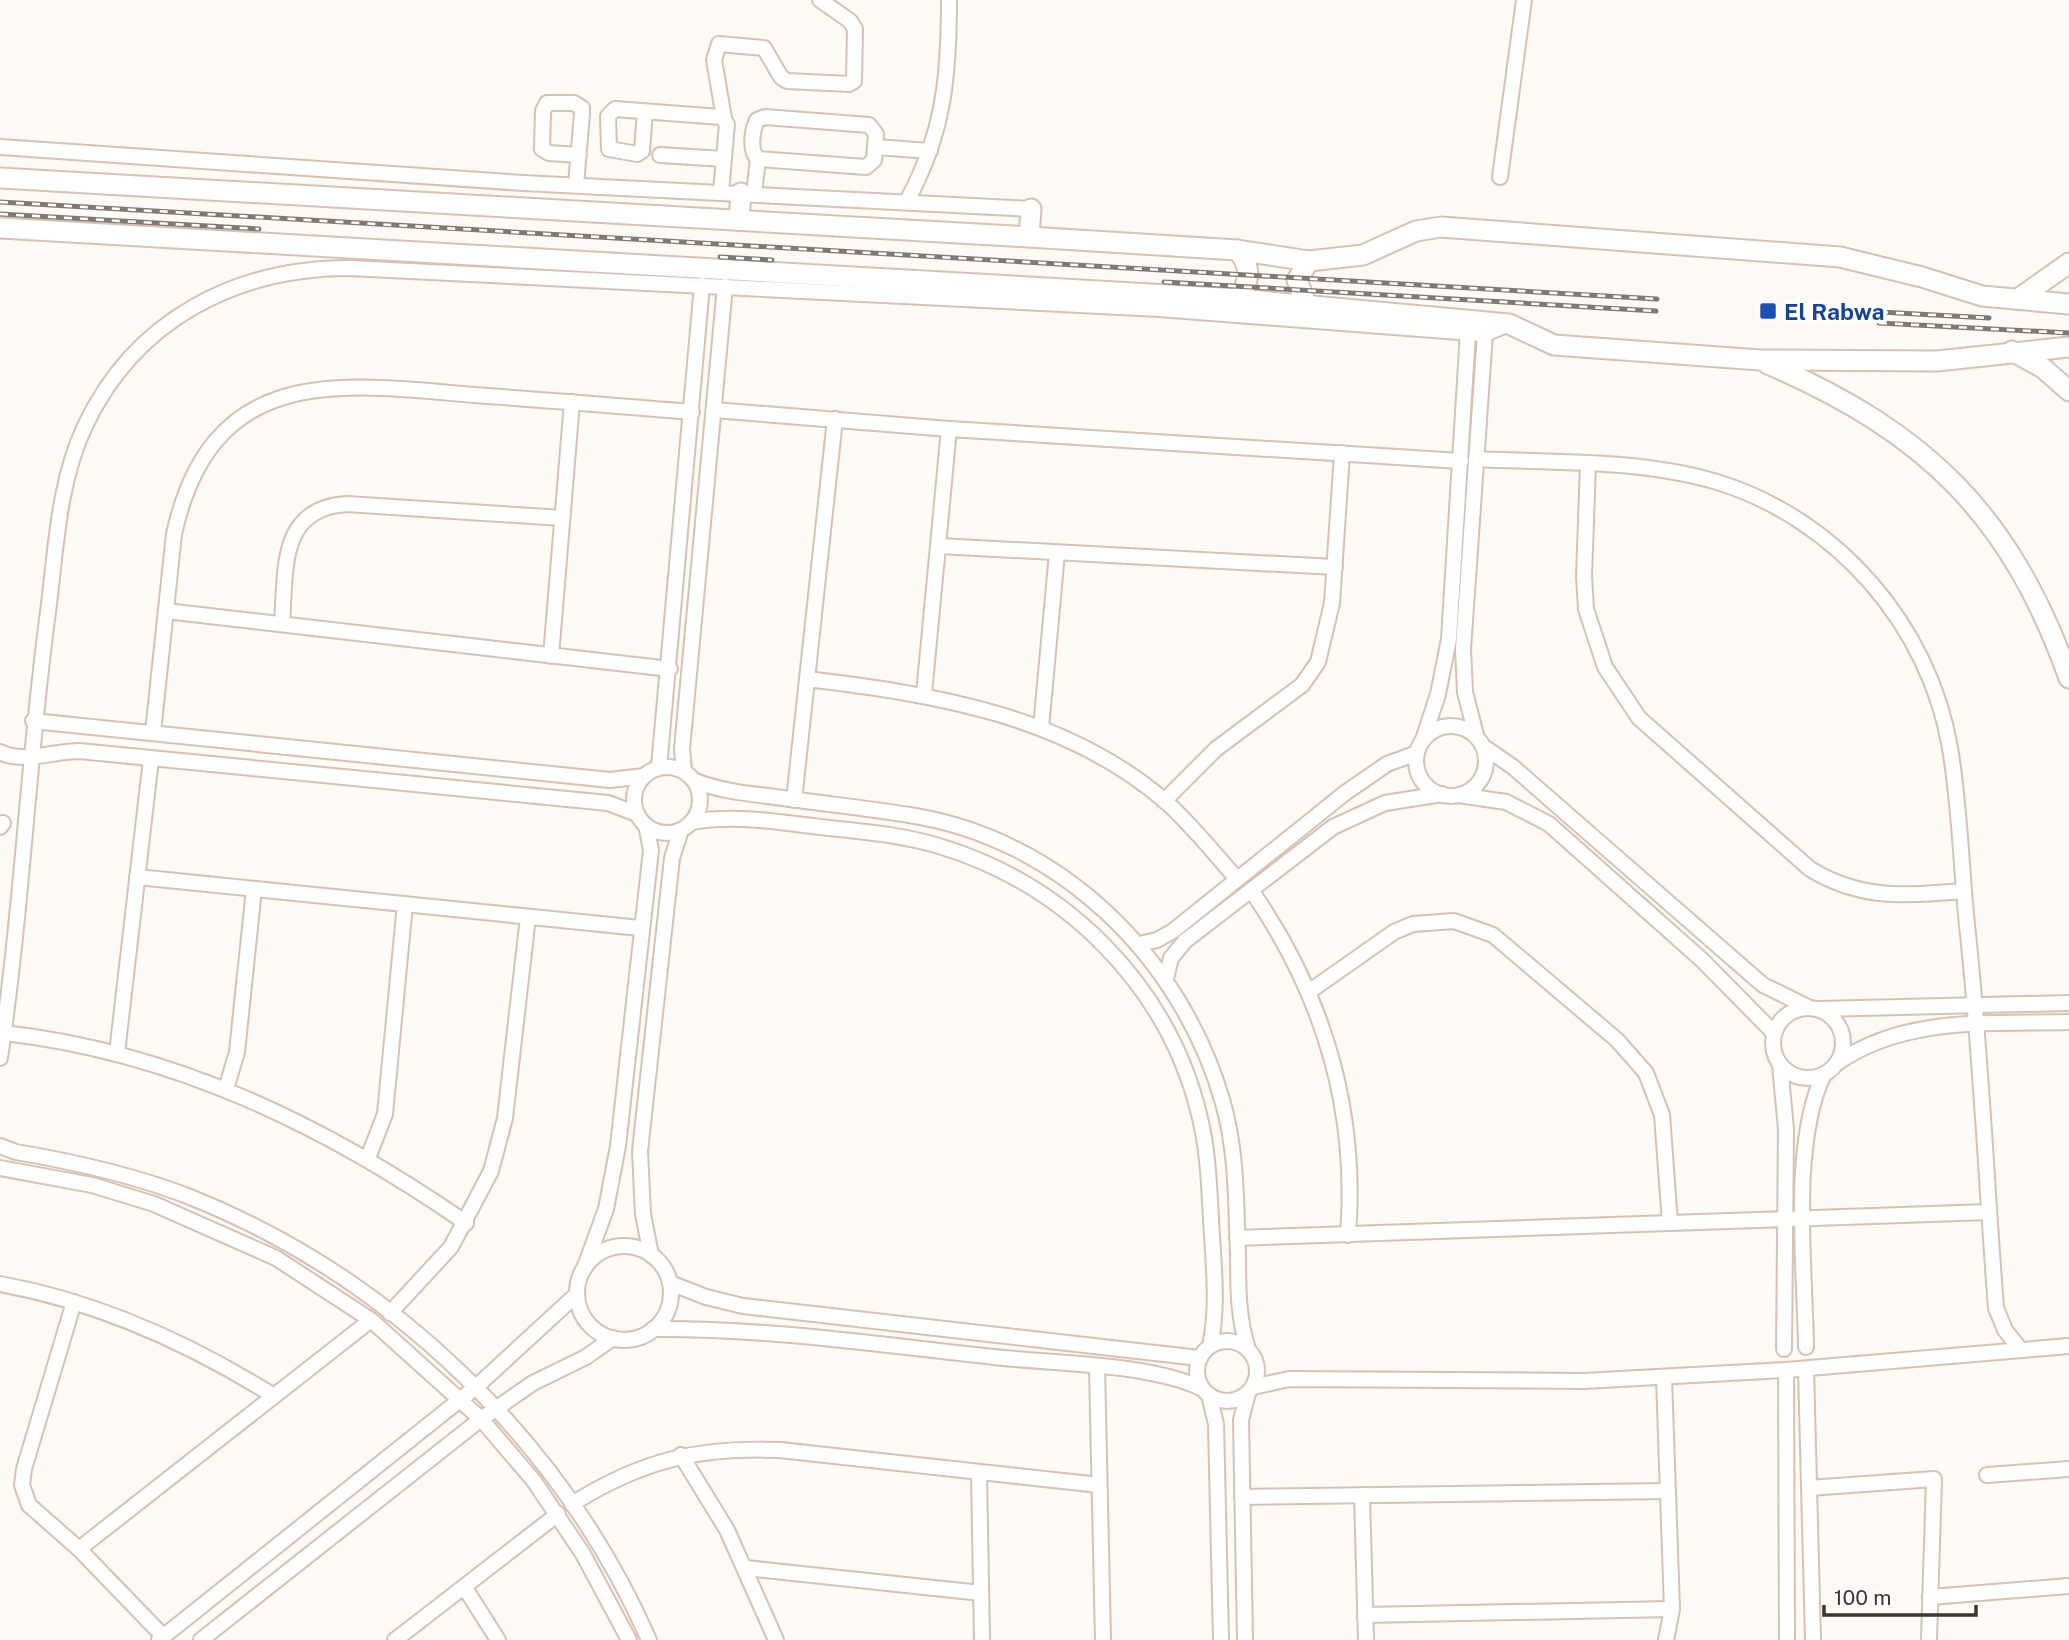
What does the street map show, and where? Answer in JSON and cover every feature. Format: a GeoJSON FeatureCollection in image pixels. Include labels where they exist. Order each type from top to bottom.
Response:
{"type":"FeatureCollection","features":[{"type":"Feature","properties":{"kind":"main road"},"geometry":{"type":"LineString","coordinates":[[0,178],[1237,250],[1309,261],[1363,255],[1416,231],[1441,227],[1840,257],[1911,274],[1982,296],[2069,304]]}},
{"type":"Feature","properties":{"kind":"main road"},"geometry":{"type":"LineString","coordinates":[[739,220],[747,194]]}},
{"type":"Feature","properties":{"kind":"main road"},"geometry":{"type":"LineString","coordinates":[[1029,237],[1031,209]]}},
{"type":"Feature","properties":{"kind":"main road"},"geometry":{"type":"LineString","coordinates":[[0,228],[1238,299],[1509,324],[1554,345],[1760,360],[1937,361],[2011,350],[2069,346]]}},
{"type":"Feature","properties":{"kind":"main road"},"geometry":{"type":"LineString","coordinates":[[1237,250],[1246,262],[1248,277],[1238,299]]}},
{"type":"Feature","properties":{"kind":"main road"},"geometry":{"type":"LineString","coordinates":[[1307,306],[1297,279],[1309,261]]}},
{"type":"Feature","properties":{"kind":"main road"},"geometry":{"type":"LineString","coordinates":[[2018,299],[2069,263]]}},
{"type":"Feature","properties":{"kind":"main road"},"geometry":{"type":"LineString","coordinates":[[2011,350],[2043,368],[2069,391]]}},
{"type":"Feature","properties":{"kind":"main road"},"geometry":{"type":"LineString","coordinates":[[1760,360],[1811,383],[1894,430],[1926,455],[1970,498],[2007,547],[2029,583],[2050,625],[2069,678]]}},
{"type":"Feature","properties":{"kind":"street"},"geometry":{"type":"LineString","coordinates":[[720,192],[727,124],[714,60],[719,44],[764,48],[781,77],[787,81],[849,84],[855,81],[855,29],[850,21],[820,0]]}},
{"type":"Feature","properties":{"kind":"street"},"geometry":{"type":"LineString","coordinates":[[907,201],[930,151],[947,82],[949,0]]}},
{"type":"Feature","properties":{"kind":"street"},"geometry":{"type":"LineString","coordinates":[[1500,177],[1524,0]]}},
{"type":"Feature","properties":{"kind":"street"},"geometry":{"type":"LineString","coordinates":[[645,111],[724,118]]}},
{"type":"Feature","properties":{"kind":"street"},"geometry":{"type":"LineString","coordinates":[[765,117],[869,125],[876,134],[874,160],[866,167],[758,159],[753,152],[754,127],[757,120],[765,117]]}},
{"type":"Feature","properties":{"kind":"street"},"geometry":{"type":"LineString","coordinates":[[0,146],[576,185],[1031,209]]}},
{"type":"Feature","properties":{"kind":"street"},"geometry":{"type":"LineString","coordinates":[[876,147],[930,151]]}},
{"type":"Feature","properties":{"kind":"street"},"geometry":{"type":"LineString","coordinates":[[576,185],[579,155]]}},
{"type":"Feature","properties":{"kind":"street"},"geometry":{"type":"LineString","coordinates":[[660,155],[724,159]]}},
{"type":"Feature","properties":{"kind":"street"},"geometry":{"type":"LineString","coordinates":[[747,194],[758,159]]}},
{"type":"Feature","properties":{"kind":"street"},"geometry":{"type":"LineString","coordinates":[[0,1058],[33,721],[69,468],[85,427],[106,388],[146,342],[179,315],[242,284],[290,271],[320,268],[1159,309],[1485,334],[1509,324]]}},
{"type":"Feature","properties":{"kind":"street"},"geometry":{"type":"LineString","coordinates":[[659,768],[670,669],[702,285]]}},
{"type":"Feature","properties":{"kind":"street"},"geometry":{"type":"LineString","coordinates":[[684,771],[682,749],[725,286]]}},
{"type":"Feature","properties":{"kind":"street"},"geometry":{"type":"LineString","coordinates":[[1442,794],[1424,783],[1416,763],[1438,694],[1450,639],[1468,332]]}},
{"type":"Feature","properties":{"kind":"street"},"geometry":{"type":"LineString","coordinates":[[1459,795],[1476,785],[1486,767],[1465,692],[1463,649],[1485,334]]}},
{"type":"Feature","properties":{"kind":"street"},"geometry":{"type":"LineString","coordinates":[[697,349],[720,350]]}},
{"type":"Feature","properties":{"kind":"street"},"geometry":{"type":"LineString","coordinates":[[153,732],[174,534],[190,479],[204,455],[224,432],[273,400],[300,390],[358,386],[692,412]]}},
{"type":"Feature","properties":{"kind":"street"},"geometry":{"type":"LineString","coordinates":[[551,656],[572,402]]}},
{"type":"Feature","properties":{"kind":"street"},"geometry":{"type":"LineString","coordinates":[[714,410],[949,429],[1461,461]]}},
{"type":"Feature","properties":{"kind":"street"},"geometry":{"type":"LineString","coordinates":[[794,800],[835,419]]}},
{"type":"Feature","properties":{"kind":"street"},"geometry":{"type":"LineString","coordinates":[[924,694],[949,429]]}},
{"type":"Feature","properties":{"kind":"street"},"geometry":{"type":"LineString","coordinates":[[1164,800],[1216,749],[1276,705],[1310,675],[1324,647],[1327,631],[1335,567],[1342,453]]}},
{"type":"Feature","properties":{"kind":"street"},"geometry":{"type":"LineString","coordinates":[[1476,459],[1675,472],[1717,482],[1758,498],[1822,537],[1863,573],[1884,598],[1920,655],[1943,717],[1951,750],[1976,1006],[1996,1308],[2004,1330],[2021,1350]]}},
{"type":"Feature","properties":{"kind":"street"},"geometry":{"type":"LineString","coordinates":[[1588,465],[1584,576],[1586,609],[1605,667],[1639,718],[1810,869],[1829,881],[1871,894],[1964,891]]}},
{"type":"Feature","properties":{"kind":"street"},"geometry":{"type":"LineString","coordinates":[[282,623],[290,542],[296,528],[318,509],[347,503],[562,518]]}},
{"type":"Feature","properties":{"kind":"street"},"geometry":{"type":"LineString","coordinates":[[939,545],[1335,567]]}},
{"type":"Feature","properties":{"kind":"street"},"geometry":{"type":"LineString","coordinates":[[1041,729],[1058,552]]}},
{"type":"Feature","properties":{"kind":"street"},"geometry":{"type":"LineString","coordinates":[[166,611],[670,669]]}},
{"type":"Feature","properties":{"kind":"street"},"geometry":{"type":"LineString","coordinates":[[807,679],[924,694],[973,705],[1041,729],[1094,754],[1164,800],[1237,879]]}},
{"type":"Feature","properties":{"kind":"street"},"geometry":{"type":"LineString","coordinates":[[33,721],[619,781],[644,776],[659,768],[684,771],[695,781],[720,790],[913,815],[991,839],[1063,877],[1105,910],[1139,944],[1166,979],[1200,1039],[1224,1105],[1235,1173],[1239,1315],[1248,1349],[1258,1371],[1241,1420],[1245,1640]]}},
{"type":"Feature","properties":{"kind":"street"},"geometry":{"type":"LineString","coordinates":[[1139,944],[1166,936],[1374,772],[1420,746],[1431,732],[1454,726],[1480,741],[1513,767],[1763,985],[1830,1015],[1839,1026],[1842,1051],[1837,1063]]}},
{"type":"Feature","properties":{"kind":"street"},"geometry":{"type":"LineString","coordinates":[[110,755],[114,728]]}},
{"type":"Feature","properties":{"kind":"street"},"geometry":{"type":"LineString","coordinates":[[0,752],[9,757],[30,757],[67,751],[608,803],[663,832],[734,818],[901,837],[936,845],[1003,870],[1064,908],[1116,957],[1158,1015],[1184,1069],[1199,1114],[1210,1198],[1214,1318],[1210,1346],[1199,1359],[1197,1374],[1216,1424],[1221,1640]]}},
{"type":"Feature","properties":{"kind":"street"},"geometry":{"type":"LineString","coordinates":[[117,1053],[151,759]]}},
{"type":"Feature","properties":{"kind":"street"},"geometry":{"type":"LineString","coordinates":[[584,1269],[602,1252],[619,1247],[636,1248],[651,1255],[663,1267],[670,1283],[668,1308],[653,1329],[638,1337],[612,1338],[590,1325],[581,1311],[577,1294],[584,1269],[613,1178],[651,850],[634,793],[644,776]]}},
{"type":"Feature","properties":{"kind":"street"},"geometry":{"type":"LineString","coordinates":[[651,1255],[643,1214],[640,1172],[650,1060],[672,858],[687,826],[699,809],[700,794],[695,781]]}},
{"type":"Feature","properties":{"kind":"street"},"geometry":{"type":"LineString","coordinates":[[1166,979],[1167,968],[1177,948],[1333,827],[1358,813],[1385,803],[1442,794],[1459,795],[1506,802],[1549,824],[1703,960],[1774,1033]]}},
{"type":"Feature","properties":{"kind":"street"},"geometry":{"type":"LineString","coordinates":[[137,877],[640,929]]}},
{"type":"Feature","properties":{"kind":"street"},"geometry":{"type":"LineString","coordinates":[[226,1089],[237,1052],[254,889]]}},
{"type":"Feature","properties":{"kind":"street"},"geometry":{"type":"LineString","coordinates":[[1251,891],[1280,933],[1310,991],[1328,1039],[1343,1101],[1351,1191],[1348,1234]]}},
{"type":"Feature","properties":{"kind":"street"},"geometry":{"type":"LineString","coordinates":[[368,1158],[385,1114],[405,904]]}},
{"type":"Feature","properties":{"kind":"street"},"geometry":{"type":"LineString","coordinates":[[390,1313],[433,1269],[466,1223],[491,1171],[505,1118],[528,917]]}},
{"type":"Feature","properties":{"kind":"street"},"geometry":{"type":"LineString","coordinates":[[1310,991],[1394,932],[1413,924],[1454,921],[1493,935],[1617,1040],[1646,1073],[1662,1115],[1670,1223]]}},
{"type":"Feature","properties":{"kind":"street"},"geometry":{"type":"LineString","coordinates":[[1784,1349],[1785,1108],[1780,1065],[1772,1044],[1774,1033],[1786,1014],[1813,1008],[2069,1003]]}},
{"type":"Feature","properties":{"kind":"street"},"geometry":{"type":"LineString","coordinates":[[1806,1347],[1804,1138],[1814,1094],[1824,1074],[1879,1038],[1902,1031],[1977,1024],[2069,1022]]}},
{"type":"Feature","properties":{"kind":"street"},"geometry":{"type":"LineString","coordinates":[[4,1033],[42,1037],[117,1053],[226,1089],[301,1123],[368,1158],[466,1223]]}},
{"type":"Feature","properties":{"kind":"street"},"geometry":{"type":"LineString","coordinates":[[627,1058],[650,1060]]}},
{"type":"Feature","properties":{"kind":"street"},"geometry":{"type":"LineString","coordinates":[[1780,1065],[1800,1077],[1824,1074]]}},
{"type":"Feature","properties":{"kind":"street"},"geometry":{"type":"LineString","coordinates":[[0,1146],[133,1177],[243,1220],[319,1263],[390,1313],[476,1387],[496,1408],[572,1504],[621,1583],[649,1640]]}},
{"type":"Feature","properties":{"kind":"street"},"geometry":{"type":"LineString","coordinates":[[34,1172],[36,1156]]}},
{"type":"Feature","properties":{"kind":"street"},"geometry":{"type":"LineString","coordinates":[[0,1168],[34,1172],[154,1204],[276,1258],[371,1320],[481,1419],[558,1514],[607,1594],[629,1640]]}},
{"type":"Feature","properties":{"kind":"street"},"geometry":{"type":"LineString","coordinates":[[1237,1238],[1989,1212]]}},
{"type":"Feature","properties":{"kind":"street"},"geometry":{"type":"LineString","coordinates":[[670,1283],[706,1297],[743,1306],[1199,1359]]}},
{"type":"Feature","properties":{"kind":"street"},"geometry":{"type":"LineString","coordinates":[[0,1284],[75,1302],[179,1342],[274,1396]]}},
{"type":"Feature","properties":{"kind":"street"},"geometry":{"type":"LineString","coordinates":[[75,1302],[22,1485],[26,1500],[34,1510],[79,1549],[161,1638],[476,1387],[577,1294]]}},
{"type":"Feature","properties":{"kind":"street"},"geometry":{"type":"LineString","coordinates":[[79,1549],[371,1320]]}},
{"type":"Feature","properties":{"kind":"street"},"geometry":{"type":"LineString","coordinates":[[653,1329],[752,1331],[1097,1367],[1172,1377],[1225,1401],[1250,1390],[1289,1379],[1525,1383],[1664,1378],[1806,1369],[2069,1346]]}},
{"type":"Feature","properties":{"kind":"street"},"geometry":{"type":"LineString","coordinates":[[201,1640],[481,1419],[533,1383],[586,1357],[612,1338]]}},
{"type":"Feature","properties":{"kind":"street"},"geometry":{"type":"LineString","coordinates":[[1210,1346],[1234,1341],[1248,1349]]}},
{"type":"Feature","properties":{"kind":"street"},"geometry":{"type":"LineString","coordinates":[[1097,1367],[1103,1640]]}},
{"type":"Feature","properties":{"kind":"street"},"geometry":{"type":"LineString","coordinates":[[1806,1369],[1813,1640]]}},
{"type":"Feature","properties":{"kind":"street"},"geometry":{"type":"LineString","coordinates":[[1786,1370],[1787,1640]]}},
{"type":"Feature","properties":{"kind":"street"},"geometry":{"type":"LineString","coordinates":[[1664,1378],[1672,1609],[1666,1640]]}},
{"type":"Feature","properties":{"kind":"street"},"geometry":{"type":"LineString","coordinates":[[572,1504],[606,1483],[643,1466],[681,1455],[730,1449],[780,1450],[1100,1485]]}},
{"type":"Feature","properties":{"kind":"street"},"geometry":{"type":"LineString","coordinates":[[681,1455],[746,1568],[776,1640]]}},
{"type":"Feature","properties":{"kind":"street"},"geometry":{"type":"LineString","coordinates":[[1987,1475],[2069,1469]]}},
{"type":"Feature","properties":{"kind":"street"},"geometry":{"type":"LineString","coordinates":[[979,1473],[982,1640]]}},
{"type":"Feature","properties":{"kind":"street"},"geometry":{"type":"LineString","coordinates":[[1809,1488],[1934,1479],[1929,1640]]}},
{"type":"Feature","properties":{"kind":"street"},"geometry":{"type":"LineString","coordinates":[[1242,1497],[1668,1491]]}},
{"type":"Feature","properties":{"kind":"street"},"geometry":{"type":"LineString","coordinates":[[1362,1495],[1366,1640]]}},
{"type":"Feature","properties":{"kind":"street"},"geometry":{"type":"LineString","coordinates":[[395,1640],[466,1588],[558,1514]]}},
{"type":"Feature","properties":{"kind":"street"},"geometry":{"type":"LineString","coordinates":[[746,1568],[981,1593]]}},
{"type":"Feature","properties":{"kind":"street"},"geometry":{"type":"LineString","coordinates":[[1930,1597],[2069,1586]]}},
{"type":"Feature","properties":{"kind":"street"},"geometry":{"type":"LineString","coordinates":[[466,1588],[498,1640]]}},
{"type":"Feature","properties":{"kind":"street"},"geometry":{"type":"LineString","coordinates":[[1365,1615],[1672,1609]]}},
{"type":"Feature","properties":{"kind":"railway"},"geometry":{"type":"LineString","coordinates":[[0,202],[1657,299]]}},
{"type":"Feature","properties":{"kind":"railway"},"geometry":{"type":"LineString","coordinates":[[0,214],[259,229]]}},
{"type":"Feature","properties":{"kind":"railway"},"geometry":{"type":"LineString","coordinates":[[720,257],[772,260]]}},
{"type":"Feature","properties":{"kind":"railway"},"geometry":{"type":"LineString","coordinates":[[1164,282],[1656,311]]}},
{"type":"Feature","properties":{"kind":"railway"},"geometry":{"type":"LineString","coordinates":[[1880,312],[1989,318]]}},
{"type":"Feature","properties":{"kind":"railway"},"geometry":{"type":"LineString","coordinates":[[1879,323],[2069,333]]}},
{"type":"Feature","properties":{"kind":"place","name":"El Rabwa"},"geometry":{"type":"Point","coordinates":[1768,311]}}]}
